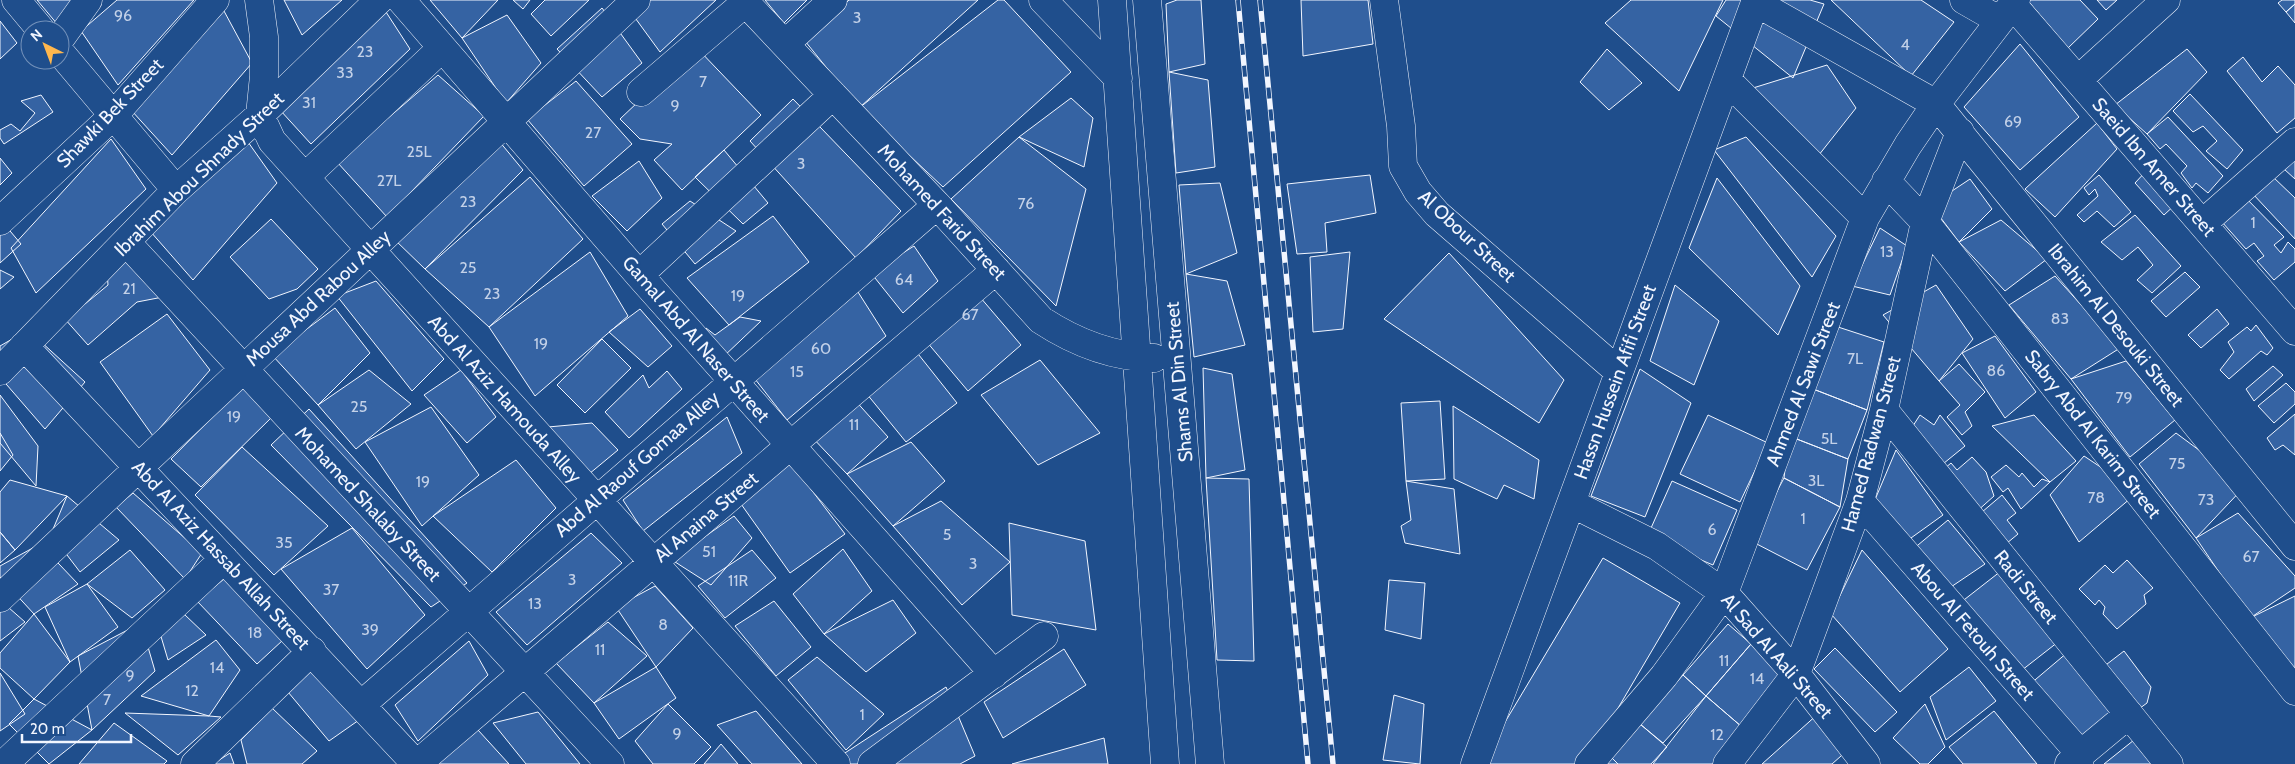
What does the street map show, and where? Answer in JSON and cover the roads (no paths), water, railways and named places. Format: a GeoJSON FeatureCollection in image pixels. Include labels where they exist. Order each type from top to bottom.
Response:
{"type":"FeatureCollection","features":[{"type":"Feature","properties":{"kind":"street"},"geometry":{"type":"LineString","coordinates":[[16,0],[33,20]]}},
{"type":"Feature","properties":{"kind":"street"},"geometry":{"type":"LineString","coordinates":[[70,25],[88,0]]}},
{"type":"Feature","properties":{"kind":"street","name":"Shawki Bek Street"},"geometry":{"type":"LineString","coordinates":[[0,221],[114,115],[215,0]]}},
{"type":"Feature","properties":{"kind":"street","name":"Abd Al Aziz Hamouda Alley"},"geometry":{"type":"LineString","coordinates":[[259,0],[264,37],[260,115],[272,142],[836,764]]}},
{"type":"Feature","properties":{"kind":"street","name":"Ibrahim Abou Shnady Street"},"geometry":{"type":"LineString","coordinates":[[0,371],[127,243],[176,190],[260,115],[379,0]]}},
{"type":"Feature","properties":{"kind":"street","name":"Gamal Abd Al Naser Street"},"geometry":{"type":"LineString","coordinates":[[401,0],[639,275],[994,674]]}},
{"type":"Feature","properties":{"kind":"street","name":"Mousa Abd Rabou Alley"},"geometry":{"type":"LineString","coordinates":[[0,598],[636,0]]}},
{"type":"Feature","properties":{"kind":"street"},"geometry":{"type":"LineString","coordinates":[[786,44],[833,0]]}},
{"type":"Feature","properties":{"kind":"street"},"geometry":{"type":"LineString","coordinates":[[1043,0],[1118,78]]}},
{"type":"Feature","properties":{"kind":"street","name":"Shams Al Din Street"},"geometry":{"type":"LineString","coordinates":[[1112,0],[1166,764]]}},
{"type":"Feature","properties":{"kind":"street","name":"Shams Al Din Street"},"geometry":{"type":"LineString","coordinates":[[1147,0],[1210,764]]}},
{"type":"Feature","properties":{"kind":"street","name":"Al Obour Street"},"geometry":{"type":"LineString","coordinates":[[1384,0],[1401,126],[1403,166],[1418,192],[1437,214],[1619,372]]}},
{"type":"Feature","properties":{"kind":"street","name":"Saeid Ibn Amer Street"},"geometry":{"type":"LineString","coordinates":[[1964,0],[2009,8],[2079,79],[2295,331]]}},
{"type":"Feature","properties":{"kind":"street"},"geometry":{"type":"LineString","coordinates":[[2079,79],[2166,0]]}},
{"type":"Feature","properties":{"kind":"street"},"geometry":{"type":"LineString","coordinates":[[641,92],[745,1]]}},
{"type":"Feature","properties":{"kind":"street","name":"Mohamed Farid Street"},"geometry":{"type":"LineString","coordinates":[[745,1],[937,205],[1041,320],[1059,332],[1101,350],[1137,358],[1177,359]]}},
{"type":"Feature","properties":{"kind":"street","name":"Hassn Hussein Afifi Street"},"geometry":{"type":"LineString","coordinates":[[1475,764],[1755,1]]}},
{"type":"Feature","properties":{"kind":"street","name":"Ibrahim Al Desouki Street"},"geometry":{"type":"LineString","coordinates":[[1755,1],[1936,104],[2295,546]]}},
{"type":"Feature","properties":{"kind":"street","name":"Ahmed Al Sawi Street"},"geometry":{"type":"LineString","coordinates":[[1588,764],[1664,676],[1724,593],[1866,218],[1886,182],[1936,104],[2009,8]]}},
{"type":"Feature","properties":{"kind":"street"},"geometry":{"type":"LineString","coordinates":[[305,177],[442,48]]}},
{"type":"Feature","properties":{"kind":"street"},"geometry":{"type":"LineString","coordinates":[[70,64],[176,190]]}},
{"type":"Feature","properties":{"kind":"street"},"geometry":{"type":"LineString","coordinates":[[1726,80],[1866,218]]}},
{"type":"Feature","properties":{"kind":"street"},"geometry":{"type":"LineString","coordinates":[[639,275],[833,94]]}},
{"type":"Feature","properties":{"kind":"street","name":"Hamed Radwan Street"},"geometry":{"type":"LineString","coordinates":[[1727,764],[1796,674],[1860,500],[1884,410],[1925,222],[1960,132]]}},
{"type":"Feature","properties":{"kind":"street"},"geometry":{"type":"LineString","coordinates":[[2203,223],[2295,142]]}},
{"type":"Feature","properties":{"kind":"street","name":"Sabry Abd Al Karim Street"},"geometry":{"type":"LineString","coordinates":[[1886,182],[1925,222],[2295,691]]}},
{"type":"Feature","properties":{"kind":"street","name":"Abd Al Raouf Gomaa Alley"},"geometry":{"type":"LineString","coordinates":[[361,704],[937,205]]}},
{"type":"Feature","properties":{"kind":"street","name":"Mohamed Shalaby Street"},"geometry":{"type":"LineString","coordinates":[[127,243],[610,764]]}},
{"type":"Feature","properties":{"kind":"street","name":"Al Anaina Street"},"geometry":{"type":"LineString","coordinates":[[417,764],[996,270]]}},
{"type":"Feature","properties":{"kind":"street","name":"Abd Al Aziz Hassab Allah Street"},"geometry":{"type":"LineString","coordinates":[[24,346],[417,764]]}},
{"type":"Feature","properties":{"kind":"street","name":"Radi Street"},"geometry":{"type":"LineString","coordinates":[[1884,410],[2169,764]]}},
{"type":"Feature","properties":{"kind":"street","name":"Abou Al Fetouh Street"},"geometry":{"type":"LineString","coordinates":[[1860,500],[2076,761]]}},
{"type":"Feature","properties":{"kind":"street","name":"Al Sad Al Aali Street"},"geometry":{"type":"LineString","coordinates":[[1571,503],[1657,546],[1724,593],[1796,674],[1854,759]]}},
{"type":"Feature","properties":{"kind":"street"},"geometry":{"type":"LineString","coordinates":[[4,764],[224,559]]}},
{"type":"Feature","properties":{"kind":"street"},"geometry":{"type":"LineString","coordinates":[[872,764],[1044,636]]}},
{"type":"Feature","properties":{"kind":"street"},"geometry":{"type":"LineString","coordinates":[[195,764],[312,651]]}},
{"type":"Feature","properties":{"kind":"street"},"geometry":{"type":"LineString","coordinates":[[2076,761],[2129,714]]}},
{"type":"Feature","properties":{"kind":"railway"},"geometry":{"type":"LineString","coordinates":[[1238,0],[1308,764]]}},
{"type":"Feature","properties":{"kind":"railway"},"geometry":{"type":"LineString","coordinates":[[1260,0],[1333,764]]}}]}
